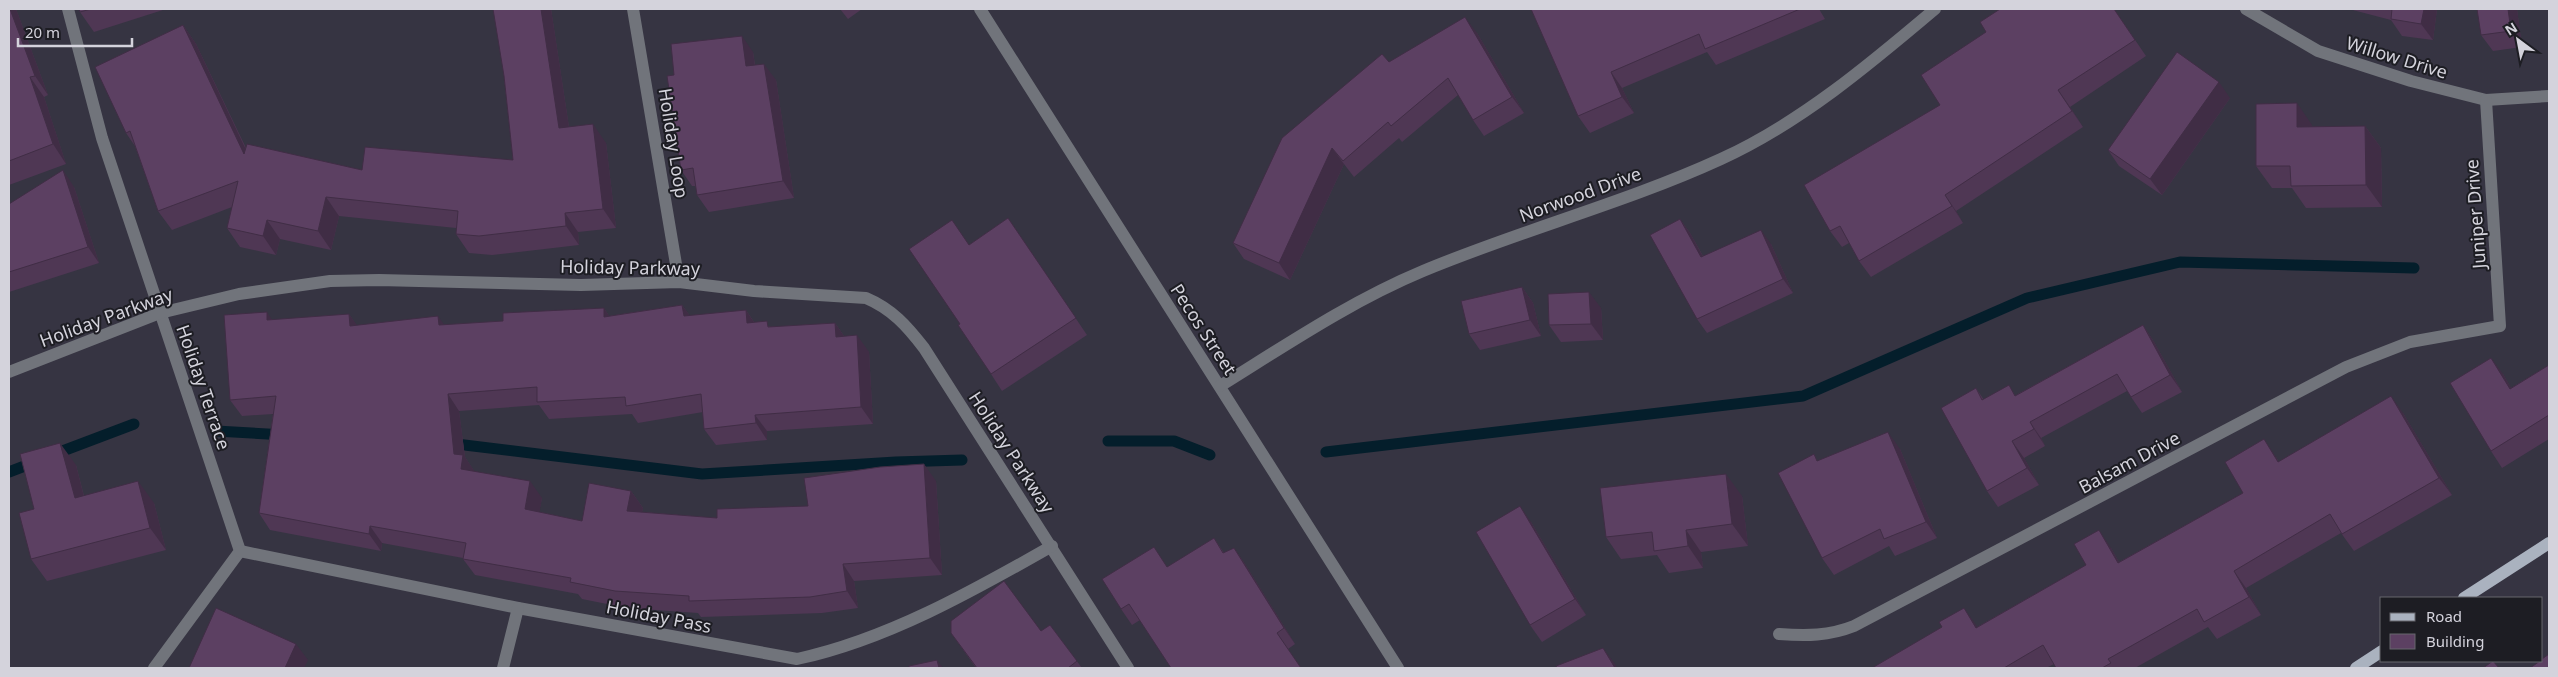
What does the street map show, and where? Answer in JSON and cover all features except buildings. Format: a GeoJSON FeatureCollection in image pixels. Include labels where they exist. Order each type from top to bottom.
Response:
{"type":"FeatureCollection","features":[{"type":"Feature","properties":{"kind":"main road"},"geometry":{"type":"LineString","coordinates":[[2466,597],[2549,543]]}},
{"type":"Feature","properties":{"kind":"main road"},"geometry":{"type":"LineString","coordinates":[[2356,668],[2380,652]]}},
{"type":"Feature","properties":{"kind":"street","name":"Holiday Terrace"},"geometry":{"type":"LineString","coordinates":[[68,9],[102,138],[240,551]]}},
{"type":"Feature","properties":{"kind":"street","name":"Holiday Loop"},"geometry":{"type":"LineString","coordinates":[[633,9],[679,282]]}},
{"type":"Feature","properties":{"kind":"street","name":"Pecos Street"},"geometry":{"type":"LineString","coordinates":[[980,9],[1398,668]]}},
{"type":"Feature","properties":{"kind":"street","name":"Norwood Drive"},"geometry":{"type":"LineString","coordinates":[[1220,386],[1369,296],[1422,271],[1598,208],[1722,159],[1771,132],[1814,104],[1935,9]]}},
{"type":"Feature","properties":{"kind":"street","name":"Willow Drive"},"geometry":{"type":"LineString","coordinates":[[2246,9],[2318,51],[2411,81],[2486,100],[2549,96]]}},
{"type":"Feature","properties":{"kind":"street","name":"Juniper Drive"},"geometry":{"type":"LineString","coordinates":[[2486,100],[2500,326]]}},
{"type":"Feature","properties":{"kind":"street","name":"Holiday Parkway"},"geometry":{"type":"LineString","coordinates":[[9,372],[160,313],[239,294],[330,281],[379,280],[581,284],[679,282],[754,291],[818,293],[866,298],[880,304],[903,320],[924,348],[1128,668]]}},
{"type":"Feature","properties":{"kind":"street","name":"Balsam Drive"},"geometry":{"type":"LineString","coordinates":[[1779,634],[1819,636],[1835,634],[1854,626],[2346,367],[2410,342],[2500,326]]}},
{"type":"Feature","properties":{"kind":"street","name":"Holiday Pass"},"geometry":{"type":"LineString","coordinates":[[240,551],[780,662],[816,654],[903,624],[992,581],[1052,546]]}},
{"type":"Feature","properties":{"kind":"street"},"geometry":{"type":"LineString","coordinates":[[154,668],[240,551]]}},
{"type":"Feature","properties":{"kind":"street"},"geometry":{"type":"LineString","coordinates":[[503,668],[518,608]]}},
{"type":"Feature","properties":{"kind":"waterway"},"geometry":{"type":"LineString","coordinates":[[1326,452],[1803,396],[2027,298],[2180,262],[2414,268]]}},
{"type":"Feature","properties":{"kind":"waterway"},"geometry":{"type":"LineString","coordinates":[[52,455],[134,424]]}},
{"type":"Feature","properties":{"kind":"waterway"},"geometry":{"type":"LineString","coordinates":[[216,431],[285,435]]}},
{"type":"Feature","properties":{"kind":"waterway"},"geometry":{"type":"LineString","coordinates":[[1108,441],[1174,441],[1210,455]]}},
{"type":"Feature","properties":{"kind":"waterway"},"geometry":{"type":"LineString","coordinates":[[448,443],[702,474],[896,462],[962,460]]}},
{"type":"Feature","properties":{"kind":"waterway"},"geometry":{"type":"LineString","coordinates":[[9,472],[35,462]]}}]}
